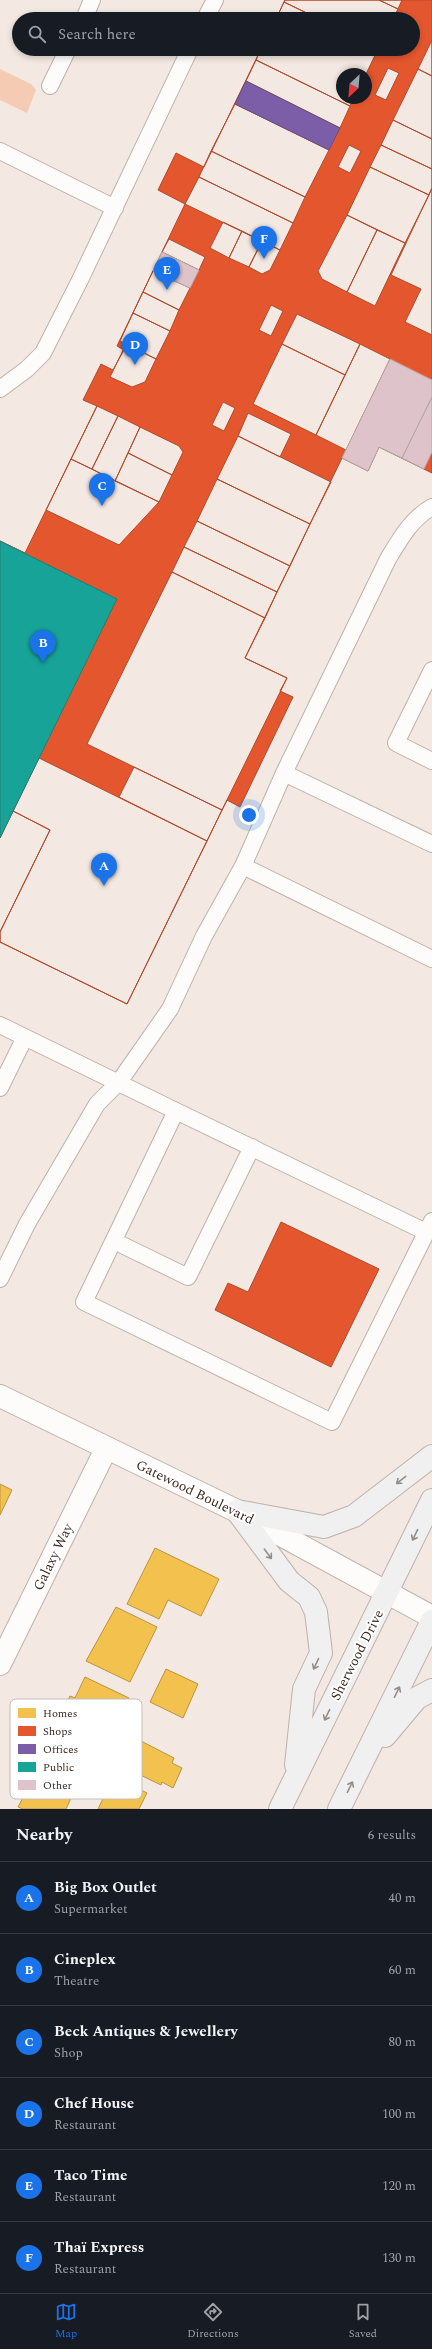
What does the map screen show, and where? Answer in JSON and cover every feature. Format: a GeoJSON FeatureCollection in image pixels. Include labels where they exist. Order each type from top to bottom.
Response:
{"type":"FeatureCollection","features":[{"type":"Feature","properties":{"kind":"main road"},"geometry":{"type":"LineString","coordinates":[[237,1511],[324,1527],[354,1516],[432,1456]]}},
{"type":"Feature","properties":{"kind":"main road","name":"Sherwood Drive"},"geometry":{"type":"LineString","coordinates":[[280,1809],[388,1593],[432,1500]]}},
{"type":"Feature","properties":{"kind":"main road"},"geometry":{"type":"LineString","coordinates":[[237,1511],[289,1581],[309,1597],[316,1612],[321,1653],[304,1689],[295,1779]]}},
{"type":"Feature","properties":{"kind":"main road"},"geometry":{"type":"LineString","coordinates":[[339,1809],[432,1621]]}},
{"type":"Feature","properties":{"kind":"main road"},"geometry":{"type":"LineString","coordinates":[[361,1765],[417,1698],[432,1690]]}},
{"type":"Feature","properties":{"kind":"street","name":"Gatewood Boulevard"},"geometry":{"type":"LineString","coordinates":[[0,1396],[106,1449],[237,1511],[432,1617]]}},
{"type":"Feature","properties":{"kind":"street","name":"Galaxy Way"},"geometry":{"type":"LineString","coordinates":[[0,1664],[106,1449]]}},
{"type":"Feature","properties":{"kind":"lane"},"geometry":{"type":"LineString","coordinates":[[87,12],[92,0]]}},
{"type":"Feature","properties":{"kind":"lane"},"geometry":{"type":"LineString","coordinates":[[209,12],[215,0]]}},
{"type":"Feature","properties":{"kind":"lane"},"geometry":{"type":"LineString","coordinates":[[50,86],[65,56]]}},
{"type":"Feature","properties":{"kind":"lane"},"geometry":{"type":"LineString","coordinates":[[0,389],[27,369],[43,353],[115,208],[187,56]]}},
{"type":"Feature","properties":{"kind":"lane"},"geometry":{"type":"LineString","coordinates":[[0,151],[115,208]]}},
{"type":"Feature","properties":{"kind":"lane"},"geometry":{"type":"LineString","coordinates":[[0,1279],[27,1224],[97,1104],[119,1082],[170,1009],[204,936],[243,866],[284,774],[388,559],[404,532],[418,516],[432,509]]}},
{"type":"Feature","properties":{"kind":"lane"},"geometry":{"type":"LineString","coordinates":[[432,670],[396,743],[432,761]]}},
{"type":"Feature","properties":{"kind":"lane"},"geometry":{"type":"LineString","coordinates":[[284,774],[432,844]]}},
{"type":"Feature","properties":{"kind":"lane"},"geometry":{"type":"LineString","coordinates":[[243,866],[432,959]]}},
{"type":"Feature","properties":{"kind":"lane"},"geometry":{"type":"LineString","coordinates":[[0,1025],[252,1147],[429,1226],[332,1422],[84,1302],[176,1111]]}},
{"type":"Feature","properties":{"kind":"lane"},"geometry":{"type":"LineString","coordinates":[[0,1088],[25,1037]]}},
{"type":"Feature","properties":{"kind":"lane"},"geometry":{"type":"LineString","coordinates":[[114,1241],[188,1277],[252,1147]]}},
{"type":"Feature","properties":{"kind":"shaded area"},"geometry":{"type":"Polygon","coordinates":[[[0,69],[31,84],[36,90],[27,113],[0,100],[0,69]]]}},
{"type":"Feature","properties":{"kind":"building: Homes"},"geometry":{"type":"Polygon","coordinates":[[[0,1484],[12,1490],[0,1515],[0,1484]]]}},
{"type":"Feature","properties":{"kind":"building: Homes"},"geometry":{"type":"Polygon","coordinates":[[[155,1548],[219,1579],[201,1616],[168,1600],[159,1619],[127,1604],[155,1548]]]}},
{"type":"Feature","properties":{"kind":"building: Homes"},"geometry":{"type":"Polygon","coordinates":[[[116,1607],[157,1627],[130,1682],[86,1661],[116,1607]]]}},
{"type":"Feature","properties":{"kind":"building: Homes"},"geometry":{"type":"Polygon","coordinates":[[[166,1669],[198,1684],[183,1718],[150,1702],[166,1669]]]}},
{"type":"Feature","properties":{"kind":"building: Homes"},"geometry":{"type":"Polygon","coordinates":[[[85,1677],[129,1698],[69,1699],[70,1696],[75,1698],[85,1677]]]}},
{"type":"Feature","properties":{"kind":"building: Homes"},"geometry":{"type":"Polygon","coordinates":[[[142,1742],[174,1758],[172,1763],[182,1768],[173,1788],[162,1782],[161,1785],[142,1776],[142,1742]]]}},
{"type":"Feature","properties":{"kind":"building: Homes"},"geometry":{"type":"Polygon","coordinates":[[[142,1790],[147,1793],[139,1809],[98,1809],[103,1799],[142,1799],[142,1790]]]}},
{"type":"Feature","properties":{"kind":"building: Homes"},"geometry":{"type":"Polygon","coordinates":[[[22,1799],[71,1799],[66,1809],[23,1809],[18,1807],[22,1799]]]}},
{"type":"Feature","properties":{"kind":"building: Shops"},"geometry":{"type":"Polygon","coordinates":[[[285,0],[432,0],[432,473],[379,447],[368,471],[342,458],[245,658],[287,678],[280,691],[293,697],[240,807],[227,800],[127,1004],[0,942],[0,932],[50,830],[13,811],[0,838],[0,541],[25,553],[97,406],[83,400],[101,364],[113,370],[124,350],[117,346],[185,204],[158,190],[176,153],[204,167],[258,56],[420,56],[420,12],[279,12],[285,0]]]}},
{"type":"Feature","properties":{"kind":"building: Shops"},"geometry":{"type":"Polygon","coordinates":[[[285,0],[379,0],[398,9],[396,12],[305,12],[284,2],[285,0]]]}},
{"type":"Feature","properties":{"kind":"building: Shops"},"geometry":{"type":"Polygon","coordinates":[[[379,0],[402,0],[398,9],[379,0]]]}},
{"type":"Feature","properties":{"kind":"building: Shops"},"geometry":{"type":"Polygon","coordinates":[[[284,2],[305,12],[279,12],[284,2]]]}},
{"type":"Feature","properties":{"kind":"building: Shops"},"geometry":{"type":"Polygon","coordinates":[[[432,40],[432,76],[418,69],[432,40]]]}},
{"type":"Feature","properties":{"kind":"building: Shops"},"geometry":{"type":"Polygon","coordinates":[[[258,56],[375,56],[369,68],[336,68],[336,99],[256,60],[258,56]]]}},
{"type":"Feature","properties":{"kind":"building: Shops"},"geometry":{"type":"Polygon","coordinates":[[[256,60],[336,99],[336,104],[346,104],[350,106],[340,128],[246,81],[256,60]]]}},
{"type":"Feature","properties":{"kind":"building: Shops"},"geometry":{"type":"Polygon","coordinates":[[[388,68],[399,73],[386,100],[375,95],[388,68]]]}},
{"type":"Feature","properties":{"kind":"building: Shops"},"geometry":{"type":"Polygon","coordinates":[[[418,69],[432,76],[432,139],[393,120],[418,69]]]}},
{"type":"Feature","properties":{"kind":"building: Shops"},"geometry":{"type":"Polygon","coordinates":[[[235,104],[329,150],[305,197],[211,151],[235,104]]]}},
{"type":"Feature","properties":{"kind":"building: Shops"},"geometry":{"type":"Polygon","coordinates":[[[393,120],[432,139],[432,169],[381,145],[393,120]]]}},
{"type":"Feature","properties":{"kind":"building: Shops"},"geometry":{"type":"Polygon","coordinates":[[[349,145],[361,151],[350,173],[338,167],[349,145]]]}},
{"type":"Feature","properties":{"kind":"building: Shops"},"geometry":{"type":"Polygon","coordinates":[[[381,145],[432,169],[432,188],[429,195],[370,167],[381,145]]]}},
{"type":"Feature","properties":{"kind":"building: Shops"},"geometry":{"type":"Polygon","coordinates":[[[211,151],[305,197],[293,223],[199,177],[211,151]]]}},
{"type":"Feature","properties":{"kind":"building: Shops"},"geometry":{"type":"Polygon","coordinates":[[[370,167],[429,195],[405,243],[347,215],[370,167]]]}},
{"type":"Feature","properties":{"kind":"building: Shops"},"geometry":{"type":"Polygon","coordinates":[[[199,177],[293,223],[280,250],[185,204],[199,177]]]}},
{"type":"Feature","properties":{"kind":"building: Shops"},"geometry":{"type":"Polygon","coordinates":[[[432,188],[432,335],[405,322],[421,289],[391,275],[432,188]]]}},
{"type":"Feature","properties":{"kind":"building: Shops"},"geometry":{"type":"Polygon","coordinates":[[[347,215],[377,230],[347,292],[322,279],[318,271],[347,215]]]}},
{"type":"Feature","properties":{"kind":"building: Shops"},"geometry":{"type":"Polygon","coordinates":[[[223,222],[242,231],[229,258],[210,248],[223,222]]]}},
{"type":"Feature","properties":{"kind":"building: Shops"},"geometry":{"type":"Polygon","coordinates":[[[377,230],[405,243],[375,306],[347,292],[377,230]]]}},
{"type":"Feature","properties":{"kind":"building: Shops"},"geometry":{"type":"Polygon","coordinates":[[[242,231],[262,241],[249,267],[229,258],[242,231]]]}},
{"type":"Feature","properties":{"kind":"building: Shops"},"geometry":{"type":"Polygon","coordinates":[[[169,239],[205,257],[199,270],[162,252],[169,239]]]}},
{"type":"Feature","properties":{"kind":"building: Shops"},"geometry":{"type":"Polygon","coordinates":[[[262,241],[280,250],[270,270],[262,274],[249,267],[262,241]]]}},
{"type":"Feature","properties":{"kind":"building: Shops"},"geometry":{"type":"Polygon","coordinates":[[[153,271],[190,288],[179,310],[143,292],[153,271]]]}},
{"type":"Feature","properties":{"kind":"building: Shops"},"geometry":{"type":"Polygon","coordinates":[[[143,292],[179,310],[170,331],[133,313],[143,292]]]}},
{"type":"Feature","properties":{"kind":"building: Shops"},"geometry":{"type":"Polygon","coordinates":[[[271,305],[283,311],[271,336],[259,330],[271,305]]]}},
{"type":"Feature","properties":{"kind":"building: Shops"},"geometry":{"type":"Polygon","coordinates":[[[133,313],[170,331],[156,359],[120,341],[133,313]]]}},
{"type":"Feature","properties":{"kind":"building: Shops"},"geometry":{"type":"Polygon","coordinates":[[[297,314],[360,344],[345,375],[282,344],[297,314]]]}},
{"type":"Feature","properties":{"kind":"building: Shops"},"geometry":{"type":"Polygon","coordinates":[[[126,344],[156,359],[145,382],[132,387],[110,377],[126,344]]]}},
{"type":"Feature","properties":{"kind":"building: Shops"},"geometry":{"type":"Polygon","coordinates":[[[282,344],[345,375],[316,435],[253,404],[282,344]]]}},
{"type":"Feature","properties":{"kind":"building: Shops"},"geometry":{"type":"Polygon","coordinates":[[[360,344],[390,359],[346,450],[316,435],[360,344]]]}},
{"type":"Feature","properties":{"kind":"building: Shops"},"geometry":{"type":"Polygon","coordinates":[[[223,402],[235,408],[224,431],[212,425],[223,402]]]}},
{"type":"Feature","properties":{"kind":"building: Shops"},"geometry":{"type":"Polygon","coordinates":[[[97,406],[118,416],[92,469],[71,459],[97,406]]]}},
{"type":"Feature","properties":{"kind":"building: Shops"},"geometry":{"type":"Polygon","coordinates":[[[248,413],[291,434],[280,457],[238,436],[248,413]]]}},
{"type":"Feature","properties":{"kind":"building: Shops"},"geometry":{"type":"Polygon","coordinates":[[[118,416],[140,427],[115,481],[92,469],[118,416]]]}},
{"type":"Feature","properties":{"kind":"building: Shops"},"geometry":{"type":"Polygon","coordinates":[[[140,427],[179,446],[183,452],[172,475],[128,453],[140,427]]]}},
{"type":"Feature","properties":{"kind":"building: Shops"},"geometry":{"type":"Polygon","coordinates":[[[238,436],[331,482],[310,524],[217,479],[238,436]]]}},
{"type":"Feature","properties":{"kind":"building: Shops"},"geometry":{"type":"Polygon","coordinates":[[[128,453],[172,475],[159,502],[115,481],[128,453]]]}},
{"type":"Feature","properties":{"kind":"building: Shops"},"geometry":{"type":"Polygon","coordinates":[[[71,459],[159,502],[119,545],[46,510],[71,459]]]}},
{"type":"Feature","properties":{"kind":"building: Shops"},"geometry":{"type":"Polygon","coordinates":[[[217,479],[310,524],[290,566],[197,521],[217,479]]]}},
{"type":"Feature","properties":{"kind":"building: Shops"},"geometry":{"type":"Polygon","coordinates":[[[197,521],[290,566],[277,592],[184,547],[197,521]]]}},
{"type":"Feature","properties":{"kind":"building: Shops"},"geometry":{"type":"Polygon","coordinates":[[[184,547],[277,592],[265,618],[172,572],[184,547]]]}},
{"type":"Feature","properties":{"kind":"building: Shops"},"geometry":{"type":"Polygon","coordinates":[[[172,572],[265,618],[245,658],[287,678],[222,810],[87,744],[172,572]]]}},
{"type":"Feature","properties":{"kind":"building: Shops"},"geometry":{"type":"Polygon","coordinates":[[[39,758],[207,841],[127,1004],[0,942],[0,932],[50,830],[13,811],[39,758]]]}},
{"type":"Feature","properties":{"kind":"building: Shops"},"geometry":{"type":"Polygon","coordinates":[[[134,767],[222,810],[207,841],[119,797],[134,767]]]}},
{"type":"Feature","properties":{"kind":"building: Shops"},"geometry":{"type":"Polygon","coordinates":[[[281,1222],[379,1269],[331,1367],[215,1310],[228,1283],[248,1292],[281,1222]]]}},
{"type":"Feature","properties":{"kind":"building: Offices"},"geometry":{"type":"Polygon","coordinates":[[[246,81],[340,128],[329,150],[235,104],[246,81]]]}},
{"type":"Feature","properties":{"kind":"building: Public"},"geometry":{"type":"Polygon","coordinates":[[[0,541],[117,599],[0,838],[0,541]]]}},
{"type":"Feature","properties":{"kind":"building: Other"},"geometry":{"type":"Polygon","coordinates":[[[162,252],[199,270],[190,288],[153,271],[162,252]]]}},
{"type":"Feature","properties":{"kind":"building: Other"},"geometry":{"type":"Polygon","coordinates":[[[390,359],[432,380],[432,397],[402,458],[379,447],[368,471],[342,458],[390,359]]]}},
{"type":"Feature","properties":{"kind":"building: Other"},"geometry":{"type":"Polygon","coordinates":[[[432,397],[432,452],[424,469],[402,458],[432,397]]]}},
{"type":"Feature","properties":{"kind":"place","name":"Thaï Express"},"geometry":{"type":"Point","coordinates":[264,259]}},
{"type":"Feature","properties":{"kind":"place","name":"Taco Time"},"geometry":{"type":"Point","coordinates":[167,290]}},
{"type":"Feature","properties":{"kind":"place","name":"Chef House"},"geometry":{"type":"Point","coordinates":[135,365]}},
{"type":"Feature","properties":{"kind":"place","name":"Beck Antiques & Jewellery"},"geometry":{"type":"Point","coordinates":[102,506]}},
{"type":"Feature","properties":{"kind":"place","name":"Cineplex"},"geometry":{"type":"Point","coordinates":[43,663]}},
{"type":"Feature","properties":{"kind":"place","name":"Big Box Outlet"},"geometry":{"type":"Point","coordinates":[104,886]}}]}
